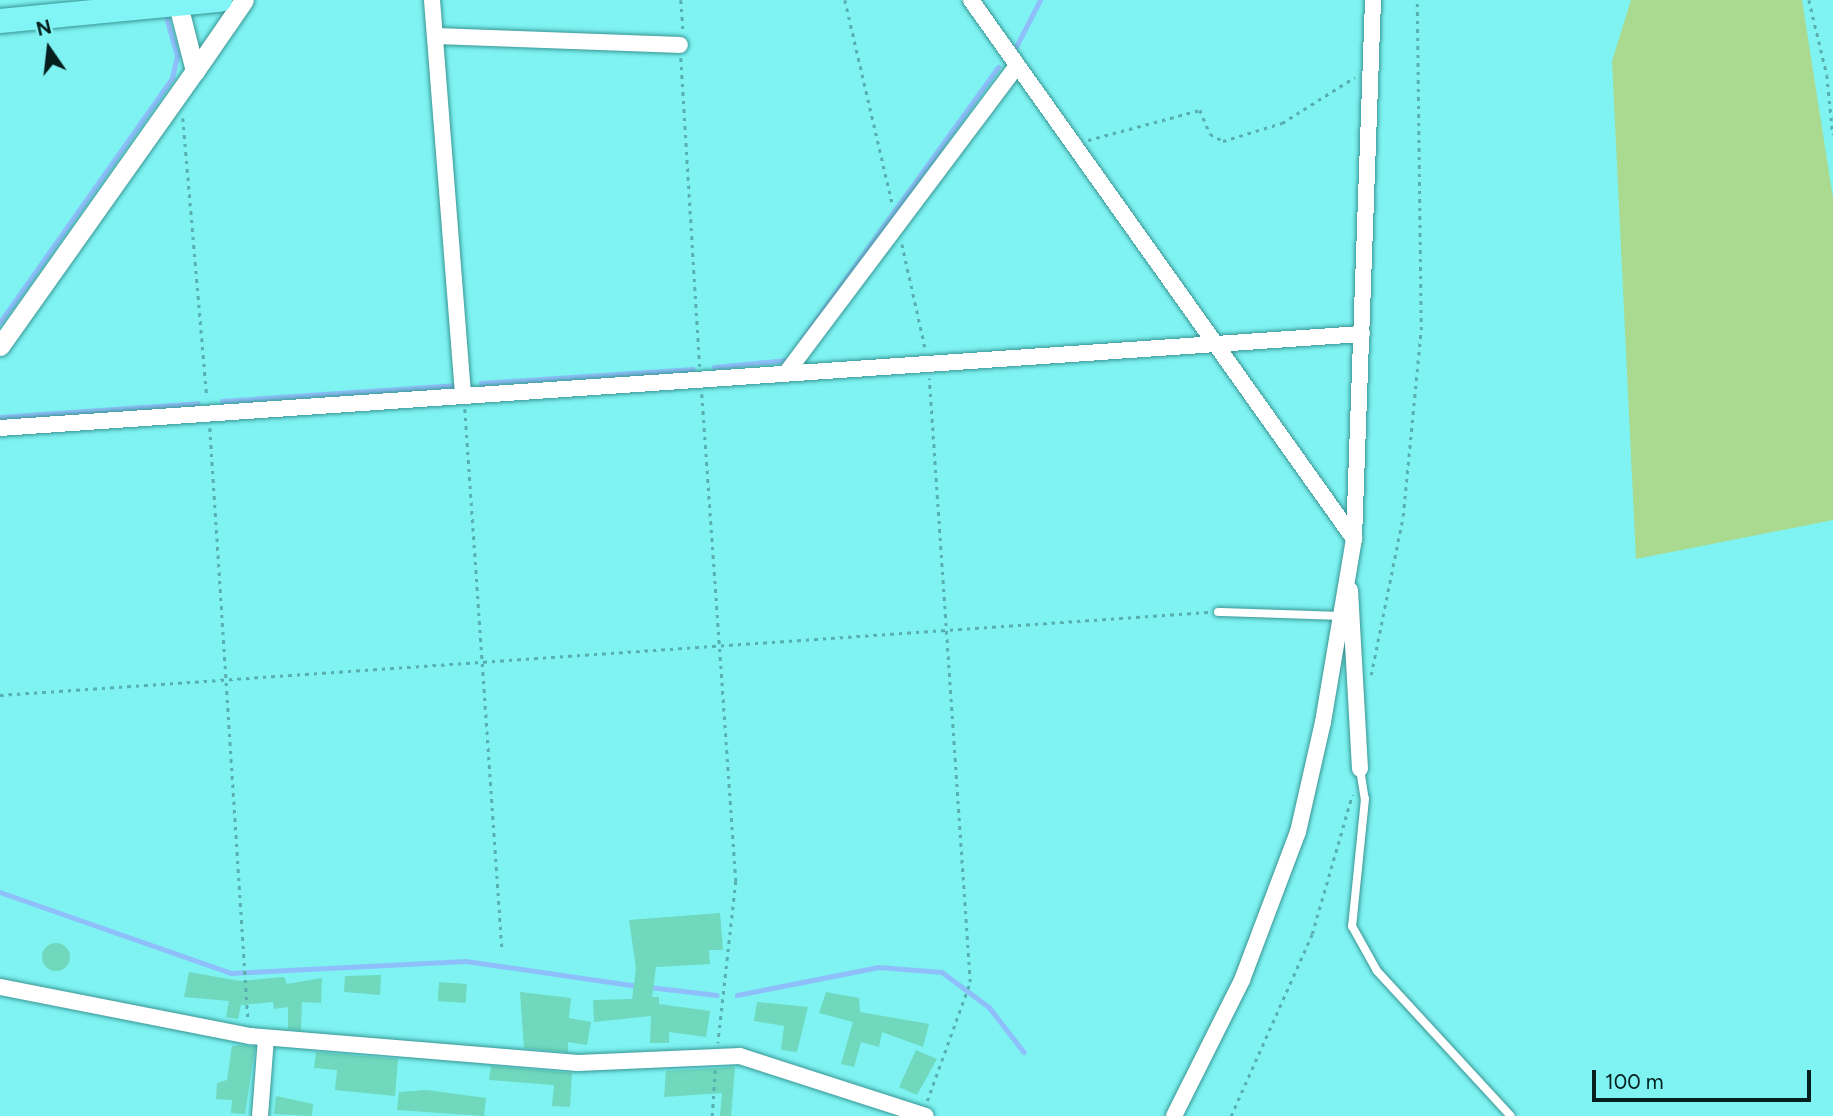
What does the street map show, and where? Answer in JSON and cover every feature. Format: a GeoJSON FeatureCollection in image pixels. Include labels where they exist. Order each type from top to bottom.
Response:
{"type":"FeatureCollection","features":[{"type":"Feature","properties":{"kind":"main road"},"geometry":{"type":"LineString","coordinates":[[0,21],[220,0]]}},
{"type":"Feature","properties":{"kind":"street"},"geometry":{"type":"LineString","coordinates":[[0,346],[181,94],[244,0]]}},
{"type":"Feature","properties":{"kind":"street"},"geometry":{"type":"LineString","coordinates":[[432,0],[437,36],[463,394]]}},
{"type":"Feature","properties":{"kind":"street"},"geometry":{"type":"LineString","coordinates":[[971,0],[1210,341],[1354,539]]}},
{"type":"Feature","properties":{"kind":"street"},"geometry":{"type":"LineString","coordinates":[[1174,1116],[1242,981],[1298,832],[1354,539],[1373,0]]}},
{"type":"Feature","properties":{"kind":"street"},"geometry":{"type":"LineString","coordinates":[[178,5],[196,54],[195,71]]}},
{"type":"Feature","properties":{"kind":"street"},"geometry":{"type":"LineString","coordinates":[[437,36],[680,45]]}},
{"type":"Feature","properties":{"kind":"street"},"geometry":{"type":"LineString","coordinates":[[788,372],[1017,66]]}},
{"type":"Feature","properties":{"kind":"street"},"geometry":{"type":"LineString","coordinates":[[0,428],[1210,341],[1362,334]]}},
{"type":"Feature","properties":{"kind":"street"},"geometry":{"type":"LineString","coordinates":[[1348,566],[1360,769]]}},
{"type":"Feature","properties":{"kind":"street"},"geometry":{"type":"LineString","coordinates":[[0,987],[258,1037],[578,1063],[740,1056],[924,1115]]}},
{"type":"Feature","properties":{"kind":"street"},"geometry":{"type":"LineString","coordinates":[[258,1037],[260,1116]]}},
{"type":"Feature","properties":{"kind":"lane"},"geometry":{"type":"LineString","coordinates":[[1218,612],[1338,616]]}},
{"type":"Feature","properties":{"kind":"lane"},"geometry":{"type":"LineString","coordinates":[[1360,769],[1365,799],[1352,926],[1377,971],[1510,1116]]}},
{"type":"Feature","properties":{"kind":"path"},"geometry":{"type":"LineString","coordinates":[[681,0],[680,45],[701,379],[723,647],[736,881],[722,1001]]}},
{"type":"Feature","properties":{"kind":"path"},"geometry":{"type":"LineString","coordinates":[[845,0],[928,362],[970,982],[924,1115]]}},
{"type":"Feature","properties":{"kind":"path"},"geometry":{"type":"LineString","coordinates":[[1371,678],[1403,516],[1421,330],[1417,0]]}},
{"type":"Feature","properties":{"kind":"path"},"geometry":{"type":"LineString","coordinates":[[1809,0],[1827,75],[1833,135]]}},
{"type":"Feature","properties":{"kind":"path"},"geometry":{"type":"LineString","coordinates":[[1072,144],[1200,110],[1210,134],[1223,141],[1282,123],[1371,67]]}},
{"type":"Feature","properties":{"kind":"path"},"geometry":{"type":"LineString","coordinates":[[181,94],[209,415],[224,679],[258,1037]]}},
{"type":"Feature","properties":{"kind":"path"},"geometry":{"type":"LineString","coordinates":[[463,394],[502,947]]}},
{"type":"Feature","properties":{"kind":"path"},"geometry":{"type":"LineString","coordinates":[[0,695],[1218,612]]}},
{"type":"Feature","properties":{"kind":"path"},"geometry":{"type":"LineString","coordinates":[[1231,1116],[1312,934],[1360,769]]}},
{"type":"Feature","properties":{"kind":"green space"},"geometry":{"type":"Polygon","coordinates":[[[1631,0],[1802,0],[1833,198],[1833,520],[1636,559],[1612,61],[1631,0]]]}},
{"type":"Feature","properties":{"kind":"building"},"geometry":{"type":"Polygon","coordinates":[[[720,913],[723,950],[709,950],[710,964],[656,967],[652,997],[659,997],[659,1004],[710,1011],[706,1037],[669,1032],[669,1043],[650,1043],[651,1016],[594,1022],[593,1000],[632,999],[636,968],[629,920],[720,913]]]}},
{"type":"Feature","properties":{"kind":"building"},"geometry":{"type":"Polygon","coordinates":[[[56,943],[66,947],[70,957],[66,967],[56,971],[46,967],[42,957],[46,947],[56,943]]]}},
{"type":"Feature","properties":{"kind":"building"},"geometry":{"type":"Polygon","coordinates":[[[189,972],[240,981],[284,977],[287,984],[322,978],[321,1003],[302,1002],[301,1030],[288,1029],[288,1007],[274,1009],[273,1002],[241,1005],[238,1019],[226,1017],[229,1001],[184,997],[189,972]]]}},
{"type":"Feature","properties":{"kind":"building"},"geometry":{"type":"Polygon","coordinates":[[[381,975],[380,995],[344,992],[345,976],[381,975]]]}},
{"type":"Feature","properties":{"kind":"building"},"geometry":{"type":"Polygon","coordinates":[[[439,982],[467,984],[466,1003],[438,1001],[439,982]]]}},
{"type":"Feature","properties":{"kind":"building"},"geometry":{"type":"Polygon","coordinates":[[[520,992],[571,998],[569,1018],[591,1022],[587,1045],[568,1042],[568,1052],[524,1048],[520,992]]]}},
{"type":"Feature","properties":{"kind":"building"},"geometry":{"type":"Polygon","coordinates":[[[826,992],[859,998],[860,1012],[929,1024],[923,1047],[882,1032],[879,1047],[861,1042],[854,1067],[841,1064],[853,1022],[819,1013],[826,992]]]}},
{"type":"Feature","properties":{"kind":"building"},"geometry":{"type":"Polygon","coordinates":[[[757,1002],[808,1007],[797,1052],[781,1050],[784,1026],[754,1021],[757,1002]]]}},
{"type":"Feature","properties":{"kind":"building"},"geometry":{"type":"Polygon","coordinates":[[[232,1046],[255,1047],[245,1114],[231,1113],[232,1100],[216,1099],[217,1083],[227,1080],[232,1046]]]}},
{"type":"Feature","properties":{"kind":"building"},"geometry":{"type":"Polygon","coordinates":[[[916,1050],[937,1059],[917,1095],[899,1087],[916,1050]]]}},
{"type":"Feature","properties":{"kind":"building"},"geometry":{"type":"Polygon","coordinates":[[[316,1052],[398,1059],[395,1096],[335,1090],[337,1070],[314,1068],[316,1052]]]}},
{"type":"Feature","properties":{"kind":"building"},"geometry":{"type":"Polygon","coordinates":[[[491,1066],[572,1073],[570,1107],[552,1106],[554,1085],[489,1080],[491,1066]]]}},
{"type":"Feature","properties":{"kind":"building"},"geometry":{"type":"Polygon","coordinates":[[[735,1067],[731,1116],[720,1116],[722,1093],[664,1097],[666,1071],[735,1067]]]}},
{"type":"Feature","properties":{"kind":"building"},"geometry":{"type":"Polygon","coordinates":[[[427,1090],[486,1098],[484,1116],[397,1110],[399,1092],[427,1090]]]}},
{"type":"Feature","properties":{"kind":"building"},"geometry":{"type":"Polygon","coordinates":[[[276,1096],[313,1104],[312,1116],[274,1114],[276,1096]]]}},
{"type":"Feature","properties":{"kind":"waterway"},"geometry":{"type":"LineString","coordinates":[[1016,47],[1040,0]]}},
{"type":"Feature","properties":{"kind":"waterway"},"geometry":{"type":"LineString","coordinates":[[0,322],[172,78],[177,56],[166,17]]}},
{"type":"Feature","properties":{"kind":"waterway"},"geometry":{"type":"LineString","coordinates":[[802,339],[998,67]]}},
{"type":"Feature","properties":{"kind":"waterway"},"geometry":{"type":"LineString","coordinates":[[714,367],[787,360]]}},
{"type":"Feature","properties":{"kind":"waterway"},"geometry":{"type":"LineString","coordinates":[[481,383],[693,369]]}},
{"type":"Feature","properties":{"kind":"waterway"},"geometry":{"type":"LineString","coordinates":[[222,401],[457,385]]}},
{"type":"Feature","properties":{"kind":"waterway"},"geometry":{"type":"LineString","coordinates":[[0,417],[198,403]]}},
{"type":"Feature","properties":{"kind":"waterway"},"geometry":{"type":"LineString","coordinates":[[0,892],[231,973],[466,961],[637,986]]}},
{"type":"Feature","properties":{"kind":"waterway"},"geometry":{"type":"LineString","coordinates":[[737,995],[878,967],[942,972],[989,1007],[1024,1052]]}},
{"type":"Feature","properties":{"kind":"waterway"},"geometry":{"type":"LineString","coordinates":[[649,987],[717,995]]}}]}
